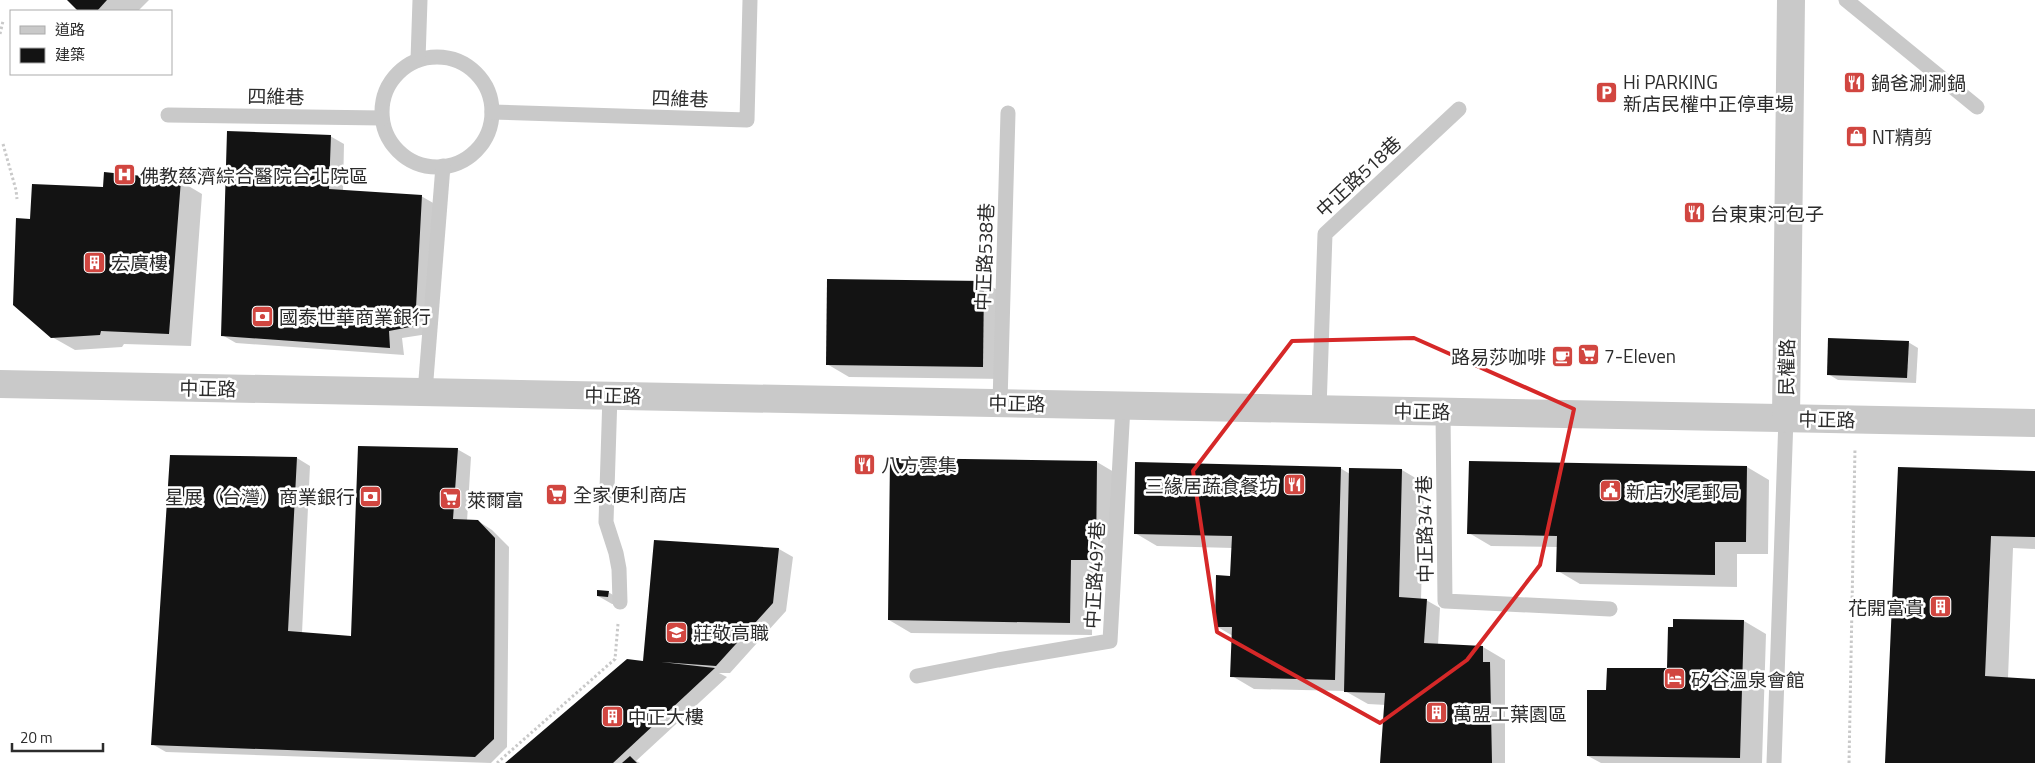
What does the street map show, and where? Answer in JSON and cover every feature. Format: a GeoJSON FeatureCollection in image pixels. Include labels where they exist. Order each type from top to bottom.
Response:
{"type":"FeatureCollection","features":[{"type":"Feature","properties":{"kind":"street","name":"民權路"},"geometry":{"type":"LineString","coordinates":[[1786,418],[1791,0]]}},
{"type":"Feature","properties":{"kind":"street","name":"中正路"},"geometry":{"type":"LineString","coordinates":[[0,384],[2035,423]]}},
{"type":"Feature","properties":{"kind":"lane"},"geometry":{"type":"LineString","coordinates":[[418,60],[420,0]]}},
{"type":"Feature","properties":{"kind":"lane","name":"四維巷"},"geometry":{"type":"LineString","coordinates":[[492,112],[747,120],[750,0]]}},
{"type":"Feature","properties":{"kind":"lane"},"geometry":{"type":"LineString","coordinates":[[1846,0],[1978,107]]}},
{"type":"Feature","properties":{"kind":"lane"},"geometry":{"type":"LineString","coordinates":[[436,57],[453,59],[469,67],[481,79],[490,95],[492,112],[489,128],[483,142],[472,154],[459,162],[443,166],[426,166],[410,160],[396,149],[387,134],[382,118],[384,99],[390,82],[402,69],[418,60],[436,57]]}},
{"type":"Feature","properties":{"kind":"lane","name":"中正路518巷"},"geometry":{"type":"LineString","coordinates":[[1319,409],[1325,234],[1459,109]]}},
{"type":"Feature","properties":{"kind":"lane","name":"中正路538巷"},"geometry":{"type":"LineString","coordinates":[[1000,403],[1008,113]]}},
{"type":"Feature","properties":{"kind":"lane","name":"四維巷"},"geometry":{"type":"LineString","coordinates":[[168,115],[382,118]]}},
{"type":"Feature","properties":{"kind":"lane"},"geometry":{"type":"LineString","coordinates":[[425,392],[443,166]]}},
{"type":"Feature","properties":{"kind":"lane"},"geometry":{"type":"LineString","coordinates":[[610,396],[606,522],[616,553],[619,570],[620,602]]}},
{"type":"Feature","properties":{"kind":"lane","name":"中正路497巷"},"geometry":{"type":"LineString","coordinates":[[917,676],[1110,640],[1123,406]]}},
{"type":"Feature","properties":{"kind":"lane","name":"中正路347巷"},"geometry":{"type":"LineString","coordinates":[[1443,412],[1445,601],[1610,609]]}},
{"type":"Feature","properties":{"kind":"lane","name":"民權路"},"geometry":{"type":"LineString","coordinates":[[1774,763],[1786,418]]}},
{"type":"Feature","properties":{"kind":"path"},"geometry":{"type":"LineString","coordinates":[[0,34],[3,21]]}},
{"type":"Feature","properties":{"kind":"path"},"geometry":{"type":"LineString","coordinates":[[3,144],[17,199]]}},
{"type":"Feature","properties":{"kind":"path"},"geometry":{"type":"LineString","coordinates":[[1849,763],[1855,420]]}},
{"type":"Feature","properties":{"kind":"path"},"geometry":{"type":"LineString","coordinates":[[497,763],[615,659],[620,602]]}},
{"type":"Feature","properties":{"kind":"highlighted area"},"geometry":{"type":"Polygon","coordinates":[[[1414,338],[1574,409],[1540,565],[1467,660],[1380,723],[1217,632],[1193,471],[1292,341],[1414,338]]]}},
{"type":"Feature","properties":{"kind":"building"},"geometry":{"type":"Polygon","coordinates":[[[67,0],[107,0],[98,10],[77,10],[67,0]]]}},
{"type":"Feature","properties":{"kind":"building"},"geometry":{"type":"Polygon","coordinates":[[[227,131],[331,135],[329,189],[422,195],[415,326],[389,331],[390,348],[221,336],[227,131]]]}},
{"type":"Feature","properties":{"kind":"building","name":"宏廣樓"},"geometry":{"type":"Polygon","coordinates":[[[104,172],[181,180],[169,334],[101,331],[100,335],[51,338],[13,305],[16,218],[30,219],[32,184],[103,187],[104,172]]]}},
{"type":"Feature","properties":{"kind":"building"},"geometry":{"type":"Polygon","coordinates":[[[827,279],[984,281],[983,367],[826,365],[827,279]]]}},
{"type":"Feature","properties":{"kind":"building"},"geometry":{"type":"Polygon","coordinates":[[[1828,338],[1909,341],[1907,378],[1827,375],[1828,338]]]}},
{"type":"Feature","properties":{"kind":"building"},"geometry":{"type":"Polygon","coordinates":[[[358,446],[458,448],[453,519],[478,520],[495,538],[494,739],[475,757],[151,745],[170,455],[297,457],[288,631],[351,636],[358,446]]]}},
{"type":"Feature","properties":{"kind":"building"},"geometry":{"type":"Polygon","coordinates":[[[890,458],[1097,461],[1096,560],[1071,560],[1070,623],[888,620],[890,458]]]}},
{"type":"Feature","properties":{"kind":"building"},"geometry":{"type":"Polygon","coordinates":[[[1469,461],[1747,466],[1746,542],[1715,542],[1715,575],[1556,572],[1557,536],[1467,534],[1469,461]]]}},
{"type":"Feature","properties":{"kind":"building"},"geometry":{"type":"Polygon","coordinates":[[[1135,462],[1341,467],[1335,680],[1230,677],[1232,627],[1215,627],[1216,575],[1230,576],[1232,536],[1134,534],[1135,462]]]}},
{"type":"Feature","properties":{"kind":"building","name":"花開富貴"},"geometry":{"type":"Polygon","coordinates":[[[1898,467],[2035,471],[2035,537],[1991,536],[1985,676],[2035,679],[2035,763],[1885,763],[1898,467]]]}},
{"type":"Feature","properties":{"kind":"building"},"geometry":{"type":"Polygon","coordinates":[[[1349,468],[1402,469],[1399,597],[1427,599],[1424,643],[1483,646],[1483,662],[1490,662],[1492,763],[1380,763],[1385,693],[1344,692],[1349,468]]]}},
{"type":"Feature","properties":{"kind":"building","name":"莊敬高職"},"geometry":{"type":"Polygon","coordinates":[[[654,540],[779,548],[773,603],[716,666],[661,662],[715,668],[613,763],[505,763],[627,659],[643,661],[654,540]]]}},
{"type":"Feature","properties":{"kind":"building"},"geometry":{"type":"Polygon","coordinates":[[[597,590],[609,591],[608,597],[597,596],[597,590]]]}},
{"type":"Feature","properties":{"kind":"building","name":"矽谷溫泉會館"},"geometry":{"type":"Polygon","coordinates":[[[1673,619],[1744,620],[1740,758],[1587,756],[1587,690],[1606,690],[1607,668],[1667,668],[1668,627],[1673,627],[1673,619]]]}},
{"type":"Feature","properties":{"kind":"building"},"geometry":{"type":"Polygon","coordinates":[[[630,756],[637,763],[622,763],[630,756]]]}},
{"type":"Feature","properties":{"kind":"place","name":"鍋爸涮涮鍋"},"geometry":{"type":"Point","coordinates":[1855,82]}},
{"type":"Feature","properties":{"kind":"place","name":"Hi PARKING 新店民權中正停車場"},"geometry":{"type":"Point","coordinates":[1607,92]}},
{"type":"Feature","properties":{"kind":"place","name":"NT精剪"},"geometry":{"type":"Point","coordinates":[1856,136]}},
{"type":"Feature","properties":{"kind":"place","name":"佛教慈濟綜合醫院台北院區"},"geometry":{"type":"Point","coordinates":[124,175]}},
{"type":"Feature","properties":{"kind":"place","name":"台東東河包子"},"geometry":{"type":"Point","coordinates":[1694,213]}},
{"type":"Feature","properties":{"kind":"place","name":"宏廣樓"},"geometry":{"type":"Point","coordinates":[95,262]}},
{"type":"Feature","properties":{"kind":"place","name":"國泰世華商業銀行"},"geometry":{"type":"Point","coordinates":[263,316]}},
{"type":"Feature","properties":{"kind":"place","name":"7-Eleven"},"geometry":{"type":"Point","coordinates":[1588,355]}},
{"type":"Feature","properties":{"kind":"place","name":"路易莎咖啡"},"geometry":{"type":"Point","coordinates":[1562,356]}},
{"type":"Feature","properties":{"kind":"place","name":"八方雲集"},"geometry":{"type":"Point","coordinates":[865,464]}},
{"type":"Feature","properties":{"kind":"place","name":"三緣居蔬食餐坊"},"geometry":{"type":"Point","coordinates":[1294,485]}},
{"type":"Feature","properties":{"kind":"place","name":"新店水尾郵局"},"geometry":{"type":"Point","coordinates":[1610,491]}},
{"type":"Feature","properties":{"kind":"place","name":"全家便利商店"},"geometry":{"type":"Point","coordinates":[557,494]}},
{"type":"Feature","properties":{"kind":"place","name":"星展（台灣）商業銀行"},"geometry":{"type":"Point","coordinates":[371,496]}},
{"type":"Feature","properties":{"kind":"place","name":"萊爾富"},"geometry":{"type":"Point","coordinates":[451,499]}},
{"type":"Feature","properties":{"kind":"place","name":"花開富貴"},"geometry":{"type":"Point","coordinates":[1940,607]}},
{"type":"Feature","properties":{"kind":"place","name":"莊敬高職"},"geometry":{"type":"Point","coordinates":[677,632]}},
{"type":"Feature","properties":{"kind":"place","name":"矽谷溫泉會館"},"geometry":{"type":"Point","coordinates":[1675,679]}},
{"type":"Feature","properties":{"kind":"place","name":"萬盟工葉園區"},"geometry":{"type":"Point","coordinates":[1437,713]}},
{"type":"Feature","properties":{"kind":"place","name":"中正大樓"},"geometry":{"type":"Point","coordinates":[612,716]}}]}
